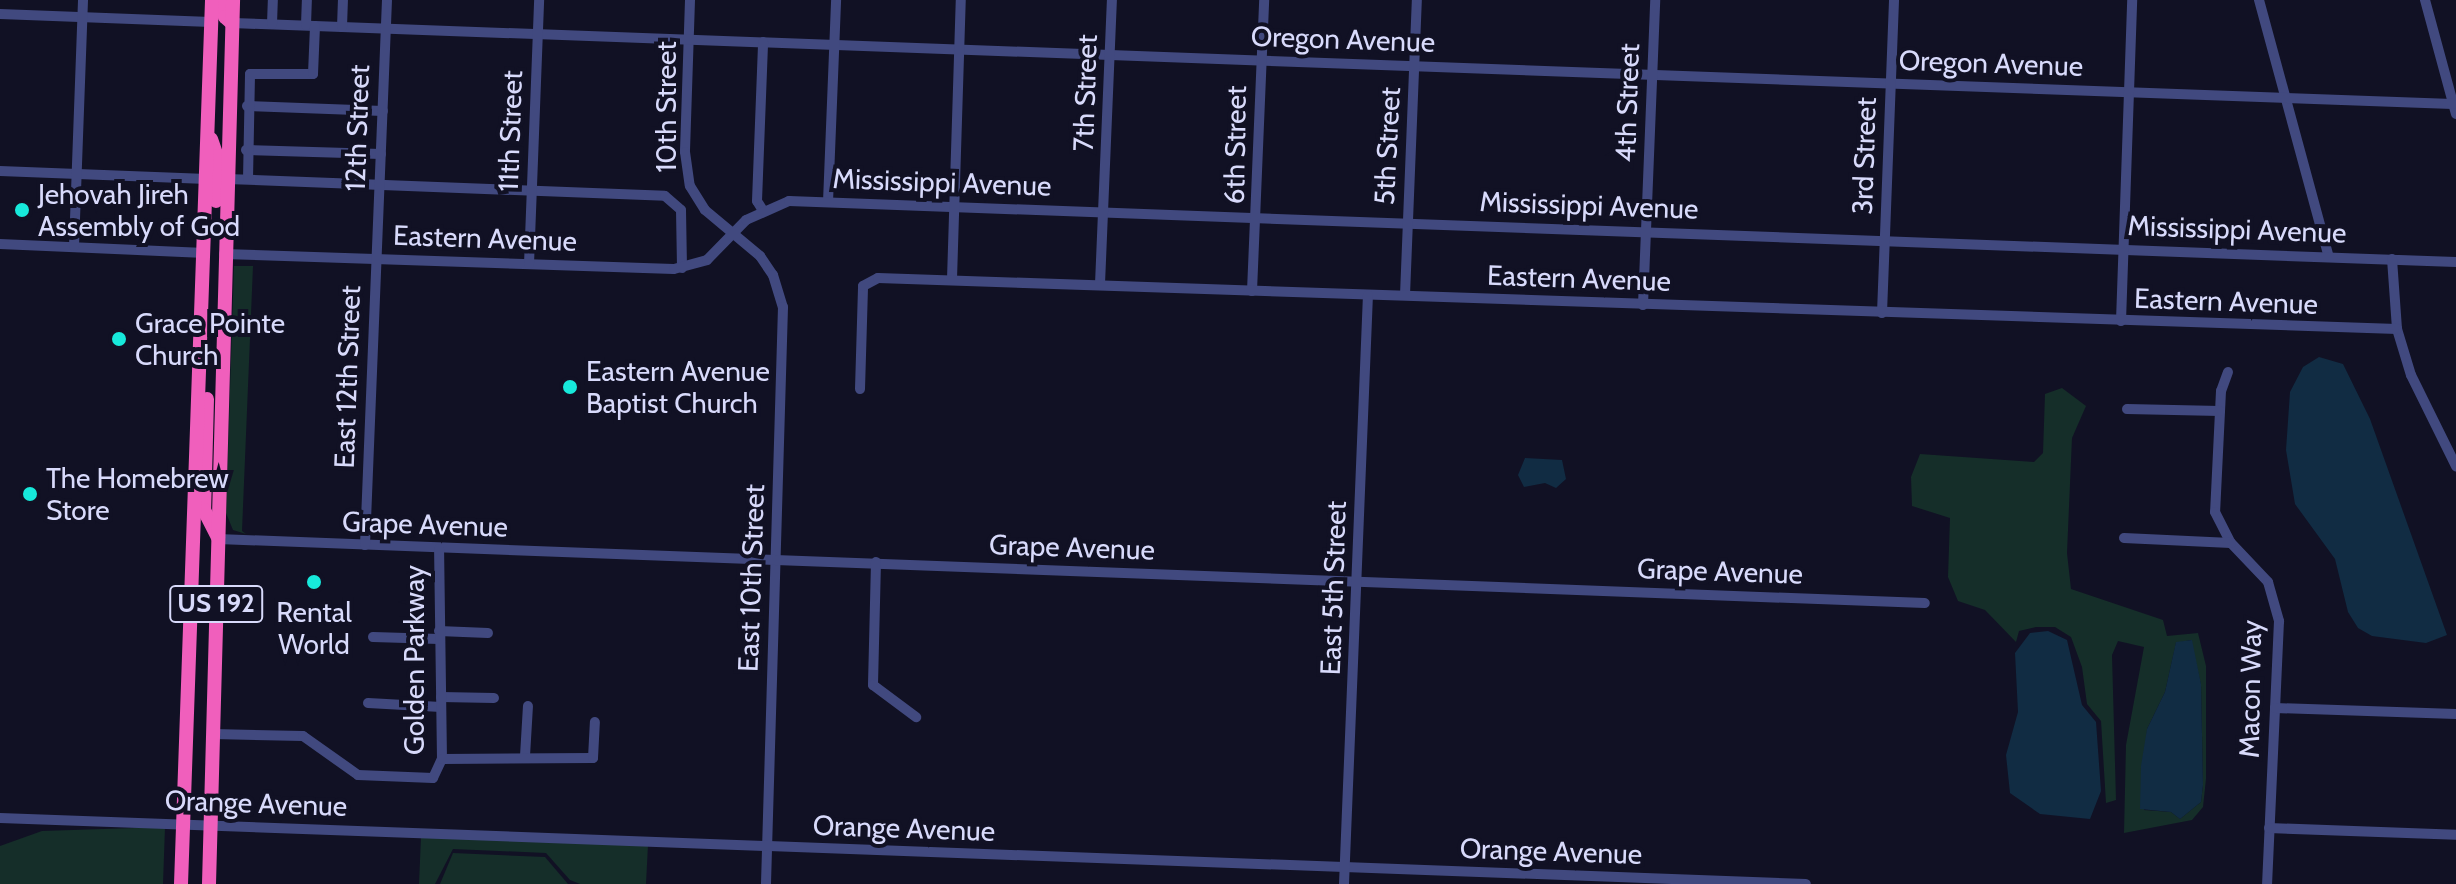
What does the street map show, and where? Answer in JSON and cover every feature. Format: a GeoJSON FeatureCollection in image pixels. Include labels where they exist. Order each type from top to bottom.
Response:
{"type":"FeatureCollection","features":[{"type":"Feature","properties":{"kind":"highway","name":"US 192"},"geometry":{"type":"LineString","coordinates":[[181,884],[212,0]]}},
{"type":"Feature","properties":{"kind":"highway"},"geometry":{"type":"LineString","coordinates":[[223,0],[225,17],[232,23]]}},
{"type":"Feature","properties":{"kind":"highway","name":"US 192"},"geometry":{"type":"LineString","coordinates":[[209,884],[233,0]]}},
{"type":"Feature","properties":{"kind":"highway"},"geometry":{"type":"LineString","coordinates":[[211,22],[223,36],[220,124],[228,150]]}},
{"type":"Feature","properties":{"kind":"highway"},"geometry":{"type":"LineString","coordinates":[[208,130],[217,156],[214,238],[224,254]]}},
{"type":"Feature","properties":{"kind":"highway"},"geometry":{"type":"LineString","coordinates":[[205,253],[216,271],[213,373],[222,383]]}},
{"type":"Feature","properties":{"kind":"highway"},"geometry":{"type":"LineString","coordinates":[[199,376],[207,396],[204,510],[218,539]]}},
{"type":"Feature","properties":{"kind":"street"},"geometry":{"type":"LineString","coordinates":[[74,246],[83,0]]}},
{"type":"Feature","properties":{"kind":"street"},"geometry":{"type":"LineString","coordinates":[[272,24],[273,0]]}},
{"type":"Feature","properties":{"kind":"street"},"geometry":{"type":"LineString","coordinates":[[248,179],[249,78],[257,70],[313,74],[307,0]]}},
{"type":"Feature","properties":{"kind":"street"},"geometry":{"type":"LineString","coordinates":[[342,27],[343,0]]}},
{"type":"Feature","properties":{"kind":"street","name":"12th Street"},"geometry":{"type":"LineString","coordinates":[[376,258],[387,0]]}},
{"type":"Feature","properties":{"kind":"street","name":"11th Street"},"geometry":{"type":"LineString","coordinates":[[529,264],[539,0]]}},
{"type":"Feature","properties":{"kind":"street","name":"10th Street"},"geometry":{"type":"LineString","coordinates":[[690,0],[686,169],[697,200],[733,236],[760,256],[773,275]]}},
{"type":"Feature","properties":{"kind":"street"},"geometry":{"type":"LineString","coordinates":[[828,202],[836,0]]}},
{"type":"Feature","properties":{"kind":"street"},"geometry":{"type":"LineString","coordinates":[[952,279],[961,0]]}},
{"type":"Feature","properties":{"kind":"street","name":"7th Street"},"geometry":{"type":"LineString","coordinates":[[1100,284],[1112,0]]}},
{"type":"Feature","properties":{"kind":"street","name":"6th Street"},"geometry":{"type":"LineString","coordinates":[[1252,291],[1258,217],[1264,0]]}},
{"type":"Feature","properties":{"kind":"street","name":"5th Street"},"geometry":{"type":"LineString","coordinates":[[1405,295],[1417,0]]}},
{"type":"Feature","properties":{"kind":"street","name":"4th Street"},"geometry":{"type":"LineString","coordinates":[[1643,305],[1655,0]]}},
{"type":"Feature","properties":{"kind":"street","name":"3rd Street"},"geometry":{"type":"LineString","coordinates":[[1882,313],[1894,0]]}},
{"type":"Feature","properties":{"kind":"street"},"geometry":{"type":"LineString","coordinates":[[2121,321],[2132,0]]}},
{"type":"Feature","properties":{"kind":"street"},"geometry":{"type":"LineString","coordinates":[[2259,0],[2329,257]]}},
{"type":"Feature","properties":{"kind":"street"},"geometry":{"type":"LineString","coordinates":[[2425,0],[2455,109]]}},
{"type":"Feature","properties":{"kind":"street"},"geometry":{"type":"LineString","coordinates":[[0,14],[211,22]]}},
{"type":"Feature","properties":{"kind":"street","name":"Oregon Avenue"},"geometry":{"type":"LineString","coordinates":[[232,23],[2285,98],[2455,109]]}},
{"type":"Feature","properties":{"kind":"street"},"geometry":{"type":"LineString","coordinates":[[733,236],[762,209],[757,201],[763,42]]}},
{"type":"Feature","properties":{"kind":"street"},"geometry":{"type":"LineString","coordinates":[[247,106],[383,111]]}},
{"type":"Feature","properties":{"kind":"street"},"geometry":{"type":"LineString","coordinates":[[246,150],[381,154]]}},
{"type":"Feature","properties":{"kind":"street"},"geometry":{"type":"LineString","coordinates":[[0,171],[207,179]]}},
{"type":"Feature","properties":{"kind":"street"},"geometry":{"type":"LineString","coordinates":[[227,179],[532,190]]}},
{"type":"Feature","properties":{"kind":"street","name":"10th Street"},"geometry":{"type":"LineString","coordinates":[[532,190],[674,198],[683,218],[682,268]]}},
{"type":"Feature","properties":{"kind":"street","name":"Mississippi Avenue"},"geometry":{"type":"LineString","coordinates":[[762,209],[789,201],[828,202],[2456,262]]}},
{"type":"Feature","properties":{"kind":"street","name":"Eastern Avenue"},"geometry":{"type":"LineString","coordinates":[[224,254],[682,268],[715,255],[733,236]]}},
{"type":"Feature","properties":{"kind":"street"},"geometry":{"type":"LineString","coordinates":[[0,244],[205,253]]}},
{"type":"Feature","properties":{"kind":"street","name":"East 12th Street"},"geometry":{"type":"LineString","coordinates":[[365,545],[376,258]]}},
{"type":"Feature","properties":{"kind":"street"},"geometry":{"type":"LineString","coordinates":[[2392,259],[2397,329],[2411,375],[2456,466]]}},
{"type":"Feature","properties":{"kind":"street","name":"East 10th Street"},"geometry":{"type":"LineString","coordinates":[[766,884],[784,323],[773,275]]}},
{"type":"Feature","properties":{"kind":"street","name":"Eastern Avenue"},"geometry":{"type":"LineString","coordinates":[[860,389],[863,286],[878,278],[2397,329]]}},
{"type":"Feature","properties":{"kind":"street","name":"East 5th Street"},"geometry":{"type":"LineString","coordinates":[[1344,884],[1368,295]]}},
{"type":"Feature","properties":{"kind":"street","name":"Macon Way"},"geometry":{"type":"LineString","coordinates":[[2228,372],[2220,411],[2215,512],[2231,543],[2268,582],[2276,606],[2267,884]]}},
{"type":"Feature","properties":{"kind":"street"},"geometry":{"type":"LineString","coordinates":[[2127,409],[2220,411]]}},
{"type":"Feature","properties":{"kind":"street"},"geometry":{"type":"LineString","coordinates":[[2124,538],[2231,543]]}},
{"type":"Feature","properties":{"kind":"street","name":"Grape Avenue"},"geometry":{"type":"LineString","coordinates":[[218,539],[1925,603]]}},
{"type":"Feature","properties":{"kind":"street","name":"Golden Parkway"},"geometry":{"type":"LineString","coordinates":[[213,734],[303,736],[358,775],[433,778],[442,759],[439,549]]}},
{"type":"Feature","properties":{"kind":"street"},"geometry":{"type":"LineString","coordinates":[[876,562],[873,685],[916,717]]}},
{"type":"Feature","properties":{"kind":"street"},"geometry":{"type":"LineString","coordinates":[[373,637],[488,633]]}},
{"type":"Feature","properties":{"kind":"street"},"geometry":{"type":"LineString","coordinates":[[368,703],[494,698]]}},
{"type":"Feature","properties":{"kind":"street"},"geometry":{"type":"LineString","coordinates":[[525,756],[528,706]]}},
{"type":"Feature","properties":{"kind":"street"},"geometry":{"type":"LineString","coordinates":[[2275,708],[2456,714]]}},
{"type":"Feature","properties":{"kind":"street"},"geometry":{"type":"LineString","coordinates":[[442,759],[525,756],[593,758],[595,722]]}},
{"type":"Feature","properties":{"kind":"street","name":"Orange Avenue"},"geometry":{"type":"LineString","coordinates":[[0,818],[1806,884]]}},
{"type":"Feature","properties":{"kind":"street"},"geometry":{"type":"LineString","coordinates":[[2269,828],[2456,835]]}},
{"type":"Feature","properties":{"kind":"green space"},"geometry":{"type":"Polygon","coordinates":[[[234,266],[253,266],[242,531],[246,534],[233,530],[226,513],[234,266]]]}},
{"type":"Feature","properties":{"kind":"green space"},"geometry":{"type":"Polygon","coordinates":[[[2062,388],[2086,406],[2072,438],[2067,553],[2071,589],[2163,620],[2167,636],[2198,633],[2206,666],[2206,779],[2203,807],[2192,820],[2124,833],[2126,745],[2144,647],[2118,641],[2112,655],[2116,800],[2106,803],[2101,721],[2087,704],[2082,667],[2071,637],[2055,627],[2036,627],[2019,631],[2016,642],[1985,610],[1958,601],[1948,577],[1950,518],[1912,506],[1911,477],[1920,454],[2034,462],[2043,453],[2045,394],[2062,388]],[[2191,640],[2176,643],[2165,692],[2147,729],[2144,810],[2171,812],[2180,819],[2201,802],[2201,685],[2191,640]]]}},
{"type":"Feature","properties":{"kind":"green space"},"geometry":{"type":"Polygon","coordinates":[[[165,827],[163,884],[0,884],[0,846],[42,831],[165,827]]]}},
{"type":"Feature","properties":{"kind":"green space"},"geometry":{"type":"Polygon","coordinates":[[[421,837],[648,845],[646,884],[580,884],[570,880],[546,853],[453,849],[435,884],[419,884],[421,837]]]}},
{"type":"Feature","properties":{"kind":"green space"},"geometry":{"type":"Polygon","coordinates":[[[453,853],[545,857],[568,884],[440,884],[453,853]]]}},
{"type":"Feature","properties":{"kind":"water"},"geometry":{"type":"Polygon","coordinates":[[[2319,357],[2343,364],[2370,419],[2447,635],[2426,643],[2372,636],[2358,628],[2348,612],[2335,559],[2295,504],[2286,450],[2290,392],[2303,367],[2319,357]]]}},
{"type":"Feature","properties":{"kind":"water"},"geometry":{"type":"Polygon","coordinates":[[[1525,458],[1562,460],[1566,479],[1556,488],[1545,483],[1524,487],[1518,475],[1525,458]]]}},
{"type":"Feature","properties":{"kind":"water"},"geometry":{"type":"Polygon","coordinates":[[[2048,631],[2067,640],[2082,705],[2096,722],[2101,791],[2090,819],[2040,814],[2010,793],[2006,755],[2018,712],[2015,653],[2030,633],[2048,631]]]}},
{"type":"Feature","properties":{"kind":"water"},"geometry":{"type":"Polygon","coordinates":[[[2192,640],[2201,684],[2203,785],[2201,802],[2180,819],[2171,812],[2140,809],[2141,766],[2147,729],[2165,692],[2176,642],[2192,640]]]}},
{"type":"Feature","properties":{"kind":"place","name":"Jehovah Jireh Assembly of God"},"geometry":{"type":"Point","coordinates":[22,210]}},
{"type":"Feature","properties":{"kind":"place","name":"Grace Pointe Church"},"geometry":{"type":"Point","coordinates":[119,339]}},
{"type":"Feature","properties":{"kind":"place","name":"Eastern Avenue Baptist Church"},"geometry":{"type":"Point","coordinates":[570,387]}},
{"type":"Feature","properties":{"kind":"place","name":"The Homebrew Store"},"geometry":{"type":"Point","coordinates":[30,494]}},
{"type":"Feature","properties":{"kind":"place","name":"Rental World"},"geometry":{"type":"Point","coordinates":[314,582]}}]}
